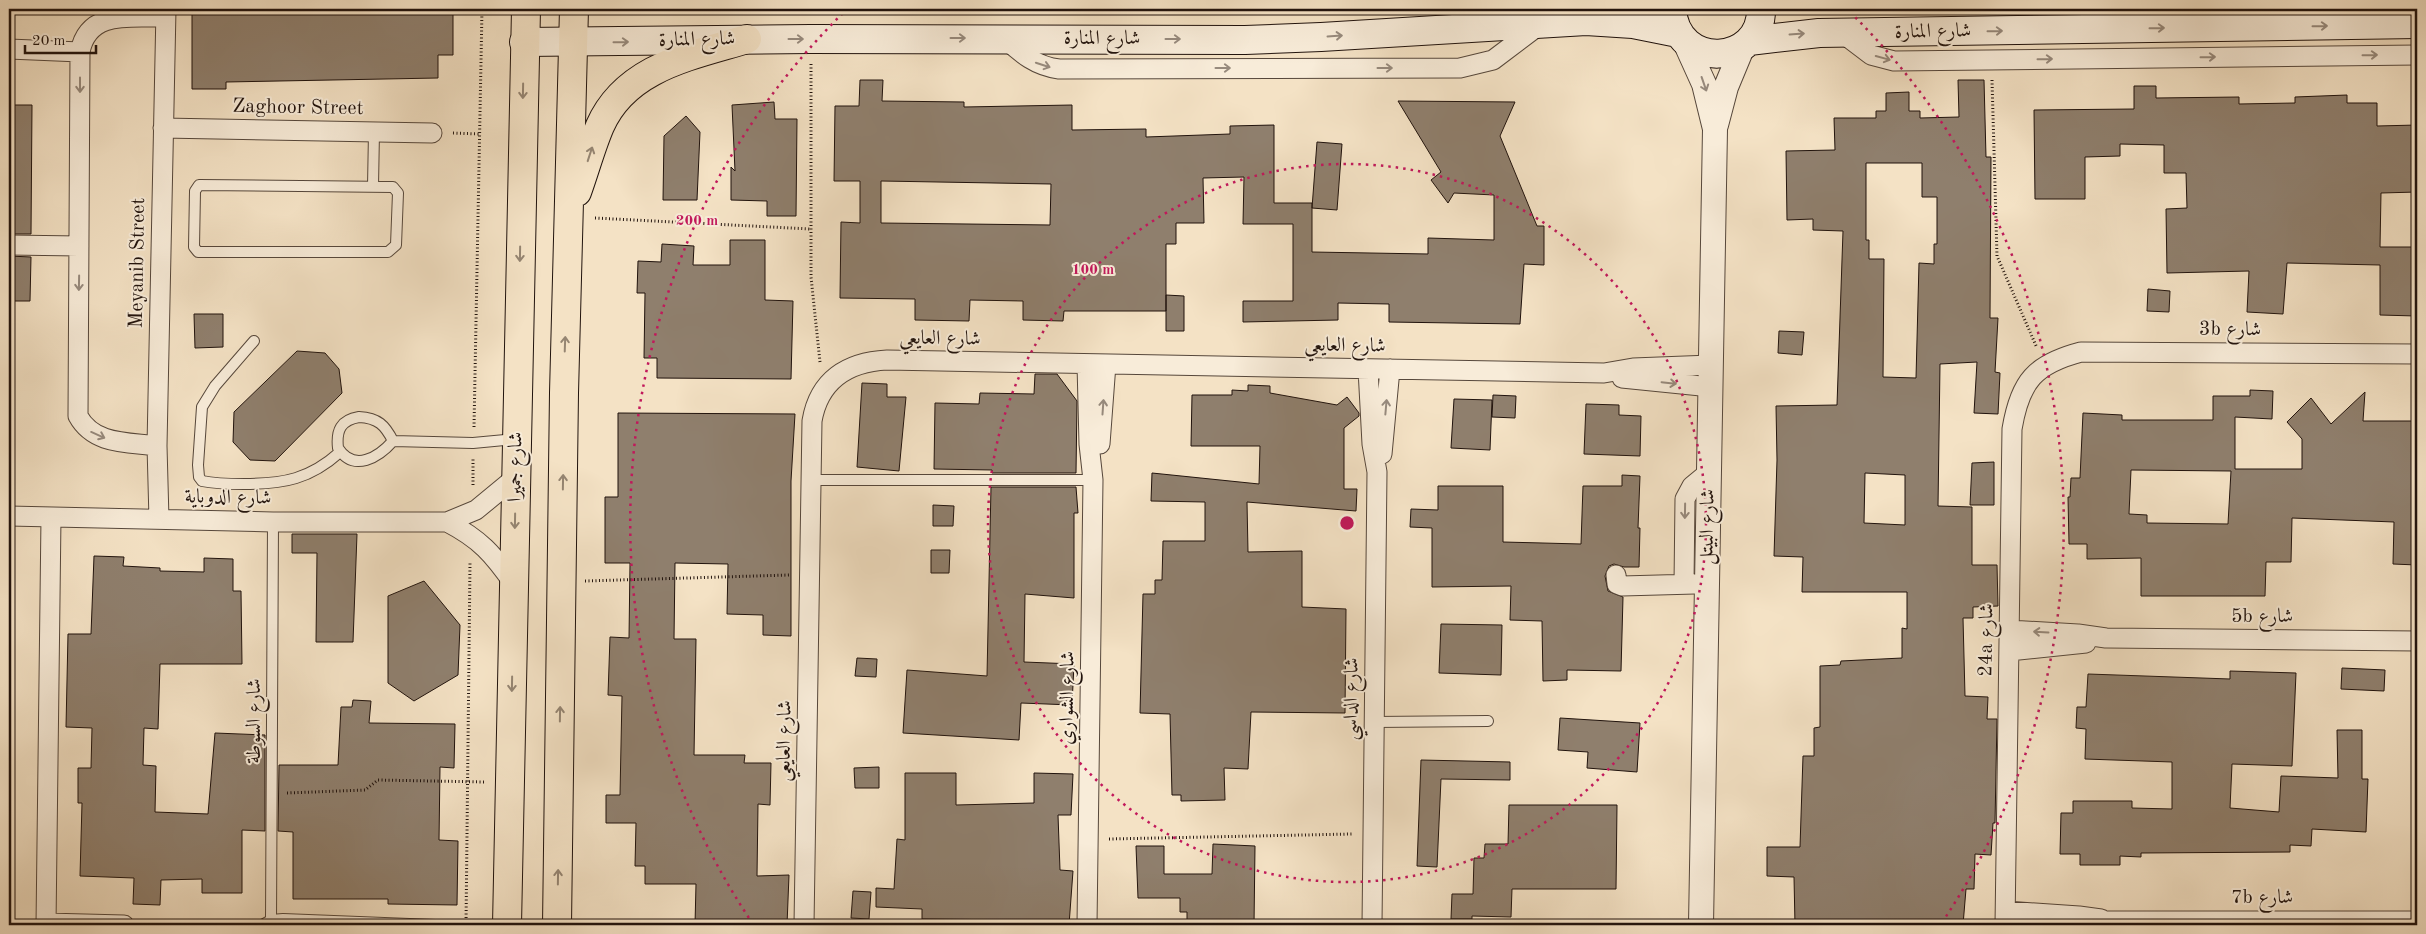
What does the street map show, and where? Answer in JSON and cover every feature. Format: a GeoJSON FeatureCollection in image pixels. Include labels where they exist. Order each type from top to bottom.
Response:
{"type":"FeatureCollection","features":[{"type":"Feature","properties":{"kind":"main road","name":"شارع جميرا"},"geometry":{"type":"LineString","coordinates":[[507,925],[526,9]]}},
{"type":"Feature","properties":{"kind":"main road"},"geometry":{"type":"LineString","coordinates":[[557,925],[564,393],[574,9]]}},
{"type":"Feature","properties":{"kind":"main road"},"geometry":{"type":"LineString","coordinates":[[1746,43],[1758,28],[1761,9]]}},
{"type":"Feature","properties":{"kind":"main road","name":"شارع المنارة"},"geometry":{"type":"LineString","coordinates":[[524,42],[572,43],[747,39],[1293,38],[1542,23],[1610,21],[1656,28],[1679,28],[1704,52],[1719,54],[1746,43],[1795,34],[2417,24]]}},
{"type":"Feature","properties":{"kind":"main road"},"geometry":{"type":"LineString","coordinates":[[569,217],[600,125],[624,91],[647,73],[674,61],[747,39]]}},
{"type":"Feature","properties":{"kind":"street"},"geometry":{"type":"LineString","coordinates":[[157,446],[104,438],[93,434],[84,426],[78,416],[80,52],[87,33],[95,25],[105,20],[165,13]]}},
{"type":"Feature","properties":{"kind":"street","name":"Meyanib Street"},"geometry":{"type":"LineString","coordinates":[[159,519],[157,446],[165,13]]}},
{"type":"Feature","properties":{"kind":"street"},"geometry":{"type":"LineString","coordinates":[[1004,38],[1032,61],[1040,65],[1059,68],[1460,68],[1493,60],[1542,23]]}},
{"type":"Feature","properties":{"kind":"street","name":"شارع البيتل"},"geometry":{"type":"LineString","coordinates":[[1679,28],[1704,84],[1715,129]]}},
{"type":"Feature","properties":{"kind":"street"},"geometry":{"type":"LineString","coordinates":[[1842,33],[1870,54],[1894,61],[2417,55]]}},
{"type":"Feature","properties":{"kind":"street","name":"شارع البيتل"},"geometry":{"type":"LineString","coordinates":[[1701,925],[1696,584],[1709,472],[1715,129],[1726,87],[1746,43]]}},
{"type":"Feature","properties":{"kind":"street"},"geometry":{"type":"LineString","coordinates":[[9,49],[80,52]]}},
{"type":"Feature","properties":{"kind":"street","name":"Zaghoor Street"},"geometry":{"type":"LineString","coordinates":[[163,128],[432,133]]}},
{"type":"Feature","properties":{"kind":"street"},"geometry":{"type":"LineString","coordinates":[[9,245],[79,246]]}},
{"type":"Feature","properties":{"kind":"street","name":"3b شارع"},"geometry":{"type":"LineString","coordinates":[[2045,364],[2081,352],[2100,351],[2417,354]]}},
{"type":"Feature","properties":{"kind":"street","name":"شارع العايعي"},"geometry":{"type":"LineString","coordinates":[[804,925],[812,420],[815,404],[823,389],[835,377],[847,369],[873,361],[1604,373],[1632,368],[1711,376]]}},
{"type":"Feature","properties":{"kind":"street","name":"شارع الشواري"},"geometry":{"type":"LineString","coordinates":[[1087,364],[1089,444],[1093,476],[1087,925]]}},
{"type":"Feature","properties":{"kind":"street","name":"شارع الشواري"},"geometry":{"type":"LineString","coordinates":[[1093,476],[1100,444],[1106,364]]}},
{"type":"Feature","properties":{"kind":"street","name":"24a شارع"},"geometry":{"type":"LineString","coordinates":[[2005,918],[2012,429],[2015,411],[2022,393],[2045,364]]}},
{"type":"Feature","properties":{"kind":"street","name":"شارع الداسي"},"geometry":{"type":"LineString","coordinates":[[1368,368],[1372,444],[1377,472],[1372,925]]}},
{"type":"Feature","properties":{"kind":"street","name":"شارع الداسي"},"geometry":{"type":"LineString","coordinates":[[1377,472],[1383,445],[1390,369]]}},
{"type":"Feature","properties":{"kind":"street","name":"شارع الدوباية"},"geometry":{"type":"LineString","coordinates":[[9,516],[273,522],[447,522],[472,512],[516,477]]}},
{"type":"Feature","properties":{"kind":"street"},"geometry":{"type":"LineString","coordinates":[[51,517],[46,924],[124,925]]}},
{"type":"Feature","properties":{"kind":"street","name":"شارع الدوباية"},"geometry":{"type":"LineString","coordinates":[[447,522],[470,534],[490,550],[514,584]]}},
{"type":"Feature","properties":{"kind":"street"},"geometry":{"type":"LineString","coordinates":[[1616,575],[1616,584],[1622,586],[1696,584]]}},
{"type":"Feature","properties":{"kind":"street","name":"5b شارع"},"geometry":{"type":"LineString","coordinates":[[2009,630],[2078,634],[2106,638],[2417,641]]}},
{"type":"Feature","properties":{"kind":"street","name":"5b شارع"},"geometry":{"type":"LineString","coordinates":[[2009,651],[2078,644],[2106,638]]}},
{"type":"Feature","properties":{"kind":"street","name":"7b شارع"},"geometry":{"type":"LineString","coordinates":[[2005,918],[2089,916],[2107,921]]}},
{"type":"Feature","properties":{"kind":"street","name":"7b شارع"},"geometry":{"type":"LineString","coordinates":[[2087,925],[2107,921],[2417,921]]}},
{"type":"Feature","properties":{"kind":"lane"},"geometry":{"type":"LineString","coordinates":[[373,186],[374,132]]}},
{"type":"Feature","properties":{"kind":"lane"},"geometry":{"type":"LineString","coordinates":[[200,185],[373,186],[393,187],[398,193],[396,245],[388,252],[198,252],[194,247],[195,191],[200,185]]}},
{"type":"Feature","properties":{"kind":"lane"},"geometry":{"type":"LineString","coordinates":[[254,341],[215,386],[202,407],[198,465],[199,477],[202,481],[232,484],[278,484],[318,468],[340,452]]}},
{"type":"Feature","properties":{"kind":"lane"},"geometry":{"type":"LineString","coordinates":[[394,440],[377,420],[352,418],[346,421],[338,432],[338,448],[340,452],[350,458],[371,460],[381,454],[394,440],[474,443],[517,439]]}},
{"type":"Feature","properties":{"kind":"lane"},"geometry":{"type":"LineString","coordinates":[[811,480],[1093,476]]}},
{"type":"Feature","properties":{"kind":"lane","name":"شارع السوطة"},"geometry":{"type":"LineString","coordinates":[[267,923],[272,793],[273,522]]}},
{"type":"Feature","properties":{"kind":"lane"},"geometry":{"type":"LineString","coordinates":[[1374,722],[1488,721]]}},
{"type":"Feature","properties":{"kind":"lane"},"geometry":{"type":"LineString","coordinates":[[267,923],[283,919],[436,925]]}},
{"type":"Feature","properties":{"kind":"path"},"geometry":{"type":"LineString","coordinates":[[472,512],[482,9]]}},
{"type":"Feature","properties":{"kind":"path"},"geometry":{"type":"LineString","coordinates":[[811,39],[810,229],[812,295],[823,389]]}},
{"type":"Feature","properties":{"kind":"path"},"geometry":{"type":"LineString","coordinates":[[1992,60],[1996,256],[2045,364]]}},
{"type":"Feature","properties":{"kind":"path"},"geometry":{"type":"LineString","coordinates":[[432,133],[480,134]]}},
{"type":"Feature","properties":{"kind":"path"},"geometry":{"type":"LineString","coordinates":[[569,217],[810,229]]}},
{"type":"Feature","properties":{"kind":"path"},"geometry":{"type":"LineString","coordinates":[[466,925],[470,534]]}},
{"type":"Feature","properties":{"kind":"path"},"geometry":{"type":"LineString","coordinates":[[562,582],[810,574]]}},
{"type":"Feature","properties":{"kind":"path"},"geometry":{"type":"LineString","coordinates":[[272,793],[364,790],[378,780],[510,782]]}},
{"type":"Feature","properties":{"kind":"path"},"geometry":{"type":"LineString","coordinates":[[1088,839],[1373,833]]}},
{"type":"Feature","properties":{"kind":"building"},"geometry":{"type":"Polygon","coordinates":[[[192,9],[453,9],[453,55],[438,55],[438,78],[226,82],[226,89],[192,89],[192,9]]]}},
{"type":"Feature","properties":{"kind":"building"},"geometry":{"type":"Polygon","coordinates":[[[860,80],[883,80],[882,101],[964,102],[964,107],[1072,105],[1072,130],[1146,129],[1146,137],[1230,134],[1230,126],[1274,125],[1274,203],[1312,203],[1312,252],[1428,254],[1428,238],[1494,240],[1494,195],[1454,193],[1448,203],[1431,180],[1441,172],[1398,101],[1515,102],[1500,136],[1537,226],[1544,226],[1544,265],[1524,264],[1520,324],[1389,322],[1389,304],[1338,303],[1338,320],[1243,322],[1243,301],[1293,301],[1293,224],[1243,224],[1244,177],[1203,178],[1204,223],[1176,223],[1176,244],[1166,244],[1166,311],[1064,311],[1063,321],[1023,320],[1023,301],[970,300],[969,321],[915,320],[915,299],[840,298],[841,222],[860,223],[860,181],[834,181],[835,106],[859,106],[860,80]],[[881,181],[881,223],[1050,225],[1051,184],[881,181]]]}},
{"type":"Feature","properties":{"kind":"building"},"geometry":{"type":"Polygon","coordinates":[[[1958,80],[1984,80],[1986,157],[1991,157],[1990,318],[1998,318],[1995,372],[2000,373],[1998,414],[1974,413],[1977,362],[1940,364],[1938,506],[1972,507],[1972,565],[1997,565],[1998,606],[1973,607],[1973,618],[1963,618],[1965,696],[1988,697],[1987,719],[1997,719],[1995,823],[1993,823],[1991,855],[1975,854],[1974,889],[1966,889],[1963,925],[1795,925],[1794,877],[1767,876],[1767,847],[1800,847],[1803,756],[1814,756],[1814,728],[1820,727],[1820,666],[1840,665],[1841,661],[1902,658],[1902,628],[1907,629],[1907,592],[1802,592],[1803,557],[1774,556],[1777,460],[1776,406],[1837,405],[1843,231],[1813,230],[1813,219],[1787,220],[1786,151],[1835,150],[1834,118],[1876,118],[1876,111],[1886,111],[1886,93],[1909,92],[1909,111],[1920,111],[1920,118],[1959,117],[1958,80]],[[1866,163],[1866,240],[1869,240],[1869,259],[1884,259],[1883,377],[1916,378],[1919,263],[1934,264],[1934,244],[1937,244],[1937,197],[1922,197],[1922,163],[1866,163]],[[1865,473],[1864,523],[1905,525],[1905,475],[1865,473]]]}},
{"type":"Feature","properties":{"kind":"building"},"geometry":{"type":"Polygon","coordinates":[[[2134,86],[2156,86],[2156,98],[2239,97],[2239,104],[2295,103],[2295,97],[2347,95],[2347,103],[2377,103],[2377,126],[2417,125],[2417,192],[2381,193],[2380,247],[2417,247],[2416,316],[2380,315],[2380,265],[2287,263],[2283,314],[2247,312],[2249,271],[2167,273],[2166,209],[2187,208],[2186,173],[2164,173],[2164,145],[2120,144],[2120,156],[2085,157],[2085,199],[2035,199],[2034,110],[2134,109],[2134,86]]]}},
{"type":"Feature","properties":{"kind":"building"},"geometry":{"type":"Polygon","coordinates":[[[774,102],[775,119],[797,119],[796,216],[767,216],[767,201],[731,200],[731,167],[735,171],[732,105],[774,102]]]}},
{"type":"Feature","properties":{"kind":"building"},"geometry":{"type":"Polygon","coordinates":[[[11,105],[32,105],[31,234],[12,234],[11,105]]]}},
{"type":"Feature","properties":{"kind":"building"},"geometry":{"type":"Polygon","coordinates":[[[686,116],[700,132],[697,200],[663,200],[664,136],[686,116]]]}},
{"type":"Feature","properties":{"kind":"building"},"geometry":{"type":"Polygon","coordinates":[[[1317,142],[1342,144],[1337,210],[1312,208],[1317,142]]]}},
{"type":"Feature","properties":{"kind":"building"},"geometry":{"type":"Polygon","coordinates":[[[730,240],[765,240],[765,300],[793,301],[791,379],[657,378],[657,358],[644,358],[645,293],[637,293],[638,261],[661,262],[662,244],[694,246],[693,265],[730,265],[730,240]]]}},
{"type":"Feature","properties":{"kind":"building"},"geometry":{"type":"Polygon","coordinates":[[[9,256],[31,257],[30,301],[9,301],[9,256]]]}},
{"type":"Feature","properties":{"kind":"building"},"geometry":{"type":"Polygon","coordinates":[[[2148,289],[2170,291],[2169,312],[2147,311],[2148,289]]]}},
{"type":"Feature","properties":{"kind":"building"},"geometry":{"type":"Polygon","coordinates":[[[1166,295],[1184,296],[1184,331],[1166,331],[1166,295]]]}},
{"type":"Feature","properties":{"kind":"building"},"geometry":{"type":"Polygon","coordinates":[[[194,314],[223,314],[223,347],[195,348],[194,314]]]}},
{"type":"Feature","properties":{"kind":"building"},"geometry":{"type":"Polygon","coordinates":[[[1779,331],[1804,332],[1802,355],[1778,353],[1779,331]]]}},
{"type":"Feature","properties":{"kind":"building"},"geometry":{"type":"Polygon","coordinates":[[[297,351],[325,353],[339,369],[342,393],[275,461],[250,460],[233,442],[234,412],[297,351]]]}},
{"type":"Feature","properties":{"kind":"building"},"geometry":{"type":"Polygon","coordinates":[[[1035,374],[1057,374],[1077,401],[1076,473],[992,473],[992,470],[934,469],[935,403],[979,404],[980,393],[1034,394],[1035,374]]]}},
{"type":"Feature","properties":{"kind":"building"},"geometry":{"type":"Polygon","coordinates":[[[862,383],[887,384],[887,397],[906,397],[899,471],[857,467],[862,383]]]}},
{"type":"Feature","properties":{"kind":"building"},"geometry":{"type":"Polygon","coordinates":[[[1248,385],[1270,386],[1270,393],[1337,405],[1347,397],[1359,413],[1359,416],[1344,428],[1344,489],[1357,489],[1356,511],[1247,502],[1248,552],[1302,551],[1302,607],[1346,609],[1345,713],[1251,712],[1248,769],[1224,768],[1225,800],[1181,801],[1181,795],[1172,795],[1170,714],[1140,713],[1143,594],[1155,594],[1155,580],[1162,580],[1163,541],[1205,541],[1205,502],[1151,501],[1152,473],[1259,484],[1260,446],[1191,446],[1192,395],[1232,395],[1232,390],[1248,391],[1248,385]]]}},
{"type":"Feature","properties":{"kind":"building"},"geometry":{"type":"Polygon","coordinates":[[[2250,390],[2273,391],[2272,419],[2235,417],[2235,469],[2302,469],[2302,439],[2287,422],[2311,398],[2331,424],[2365,392],[2363,421],[2417,421],[2417,565],[2393,564],[2394,522],[2292,518],[2291,562],[2266,562],[2265,596],[2141,596],[2141,558],[2087,559],[2087,544],[2069,544],[2068,497],[2070,497],[2071,478],[2080,478],[2083,413],[2122,415],[2122,420],[2213,420],[2213,396],[2250,396],[2250,390]],[[2131,470],[2129,514],[2147,515],[2147,523],[2228,524],[2231,471],[2131,470]]]}},
{"type":"Feature","properties":{"kind":"building"},"geometry":{"type":"Polygon","coordinates":[[[1493,395],[1516,396],[1515,418],[1492,417],[1493,395]]]}},
{"type":"Feature","properties":{"kind":"building"},"geometry":{"type":"Polygon","coordinates":[[[1454,399],[1492,400],[1490,450],[1451,448],[1454,399]]]}},
{"type":"Feature","properties":{"kind":"building"},"geometry":{"type":"Polygon","coordinates":[[[1586,404],[1619,405],[1619,415],[1641,416],[1640,456],[1584,454],[1586,404]]]}},
{"type":"Feature","properties":{"kind":"building"},"geometry":{"type":"Polygon","coordinates":[[[618,413],[795,414],[791,481],[791,636],[763,635],[763,615],[727,614],[728,564],[675,563],[674,639],[696,639],[694,755],[745,755],[744,763],[771,763],[770,805],[758,804],[757,876],[789,875],[787,925],[695,925],[696,884],[645,884],[645,866],[635,866],[636,823],[606,823],[606,795],[620,795],[622,696],[608,695],[610,637],[629,638],[630,563],[605,563],[605,497],[618,497],[618,413]]]}},
{"type":"Feature","properties":{"kind":"building"},"geometry":{"type":"Polygon","coordinates":[[[1994,462],[1994,505],[1970,505],[1972,463],[1994,462]]]}},
{"type":"Feature","properties":{"kind":"building"},"geometry":{"type":"Polygon","coordinates":[[[1622,475],[1640,476],[1638,528],[1640,528],[1639,567],[1624,567],[1614,564],[1609,566],[1605,576],[1608,591],[1623,597],[1621,671],[1567,670],[1567,680],[1543,681],[1542,621],[1510,620],[1511,586],[1432,587],[1432,528],[1410,527],[1411,509],[1438,510],[1438,486],[1503,486],[1503,542],[1581,544],[1583,486],[1622,486],[1622,475]]]}},
{"type":"Feature","properties":{"kind":"building"},"geometry":{"type":"Polygon","coordinates":[[[991,487],[1076,487],[1078,513],[1074,513],[1074,598],[1025,594],[1024,662],[1074,664],[1072,705],[1021,703],[1019,740],[903,733],[907,670],[987,676],[991,487]]]}},
{"type":"Feature","properties":{"kind":"building"},"geometry":{"type":"Polygon","coordinates":[[[933,505],[954,506],[953,526],[933,526],[933,505]]]}},
{"type":"Feature","properties":{"kind":"building"},"geometry":{"type":"Polygon","coordinates":[[[292,534],[357,534],[353,642],[316,642],[317,553],[292,553],[292,534]]]}},
{"type":"Feature","properties":{"kind":"building"},"geometry":{"type":"Polygon","coordinates":[[[931,550],[950,550],[949,573],[931,573],[931,550]]]}},
{"type":"Feature","properties":{"kind":"building"},"geometry":{"type":"Polygon","coordinates":[[[94,556],[124,557],[123,566],[160,568],[160,571],[204,572],[204,558],[233,559],[233,591],[241,591],[242,664],[160,664],[158,729],[144,728],[143,765],[156,766],[155,812],[208,814],[215,733],[265,735],[265,831],[242,830],[242,893],[202,893],[202,879],[161,880],[160,905],[133,904],[134,878],[80,876],[82,803],[78,803],[78,768],[91,768],[92,728],[66,727],[68,634],[91,634],[94,556]]]}},
{"type":"Feature","properties":{"kind":"building"},"geometry":{"type":"Polygon","coordinates":[[[424,581],[460,625],[458,675],[414,701],[388,683],[388,596],[424,581]]]}},
{"type":"Feature","properties":{"kind":"building"},"geometry":{"type":"Polygon","coordinates":[[[1441,624],[1502,625],[1501,675],[1439,673],[1441,624]]]}},
{"type":"Feature","properties":{"kind":"building"},"geometry":{"type":"Polygon","coordinates":[[[857,658],[877,659],[876,677],[855,676],[857,658]]]}},
{"type":"Feature","properties":{"kind":"building"},"geometry":{"type":"Polygon","coordinates":[[[2342,668],[2385,670],[2384,691],[2341,689],[2342,668]]]}},
{"type":"Feature","properties":{"kind":"building"},"geometry":{"type":"Polygon","coordinates":[[[2230,671],[2296,673],[2292,766],[2232,764],[2230,808],[2279,812],[2281,776],[2338,778],[2337,730],[2362,730],[2362,779],[2368,779],[2366,832],[2312,829],[2311,846],[2290,845],[2290,852],[2141,853],[2141,857],[2120,856],[2120,865],[2080,865],[2080,854],[2060,854],[2061,813],[2073,813],[2073,801],[2132,801],[2132,808],[2172,809],[2172,762],[2085,759],[2086,729],[2076,728],[2077,707],[2086,707],[2088,674],[2230,679],[2230,671]]]}},
{"type":"Feature","properties":{"kind":"building"},"geometry":{"type":"Polygon","coordinates":[[[353,700],[371,701],[369,723],[455,724],[454,768],[440,767],[439,840],[458,841],[457,905],[388,904],[388,899],[293,899],[293,832],[278,831],[279,765],[338,765],[341,707],[352,707],[353,700]]]}},
{"type":"Feature","properties":{"kind":"building"},"geometry":{"type":"Polygon","coordinates":[[[1560,718],[1640,723],[1637,772],[1587,768],[1588,752],[1558,750],[1560,718]]]}},
{"type":"Feature","properties":{"kind":"building"},"geometry":{"type":"Polygon","coordinates":[[[1421,760],[1510,762],[1510,780],[1441,779],[1437,867],[1417,866],[1421,760]]]}},
{"type":"Feature","properties":{"kind":"building"},"geometry":{"type":"Polygon","coordinates":[[[879,767],[879,788],[855,788],[854,768],[879,767]]]}},
{"type":"Feature","properties":{"kind":"building"},"geometry":{"type":"Polygon","coordinates":[[[905,773],[956,773],[956,805],[1034,803],[1034,773],[1073,774],[1071,815],[1058,815],[1060,870],[1073,871],[1069,925],[1021,925],[1021,920],[922,919],[922,909],[876,907],[876,888],[894,889],[897,839],[905,840],[905,773]]]}},
{"type":"Feature","properties":{"kind":"building"},"geometry":{"type":"Polygon","coordinates":[[[1509,805],[1617,805],[1616,889],[1512,889],[1511,917],[1472,916],[1472,919],[1451,919],[1452,894],[1473,894],[1474,858],[1484,858],[1485,844],[1508,844],[1509,805]]]}},
{"type":"Feature","properties":{"kind":"building"},"geometry":{"type":"Polygon","coordinates":[[[1213,844],[1255,846],[1254,925],[1187,925],[1187,912],[1180,912],[1180,898],[1138,898],[1136,846],[1164,846],[1164,874],[1212,874],[1213,844]]]}},
{"type":"Feature","properties":{"kind":"building"},"geometry":{"type":"Polygon","coordinates":[[[853,891],[871,892],[869,919],[851,918],[853,891]]]}}]}
